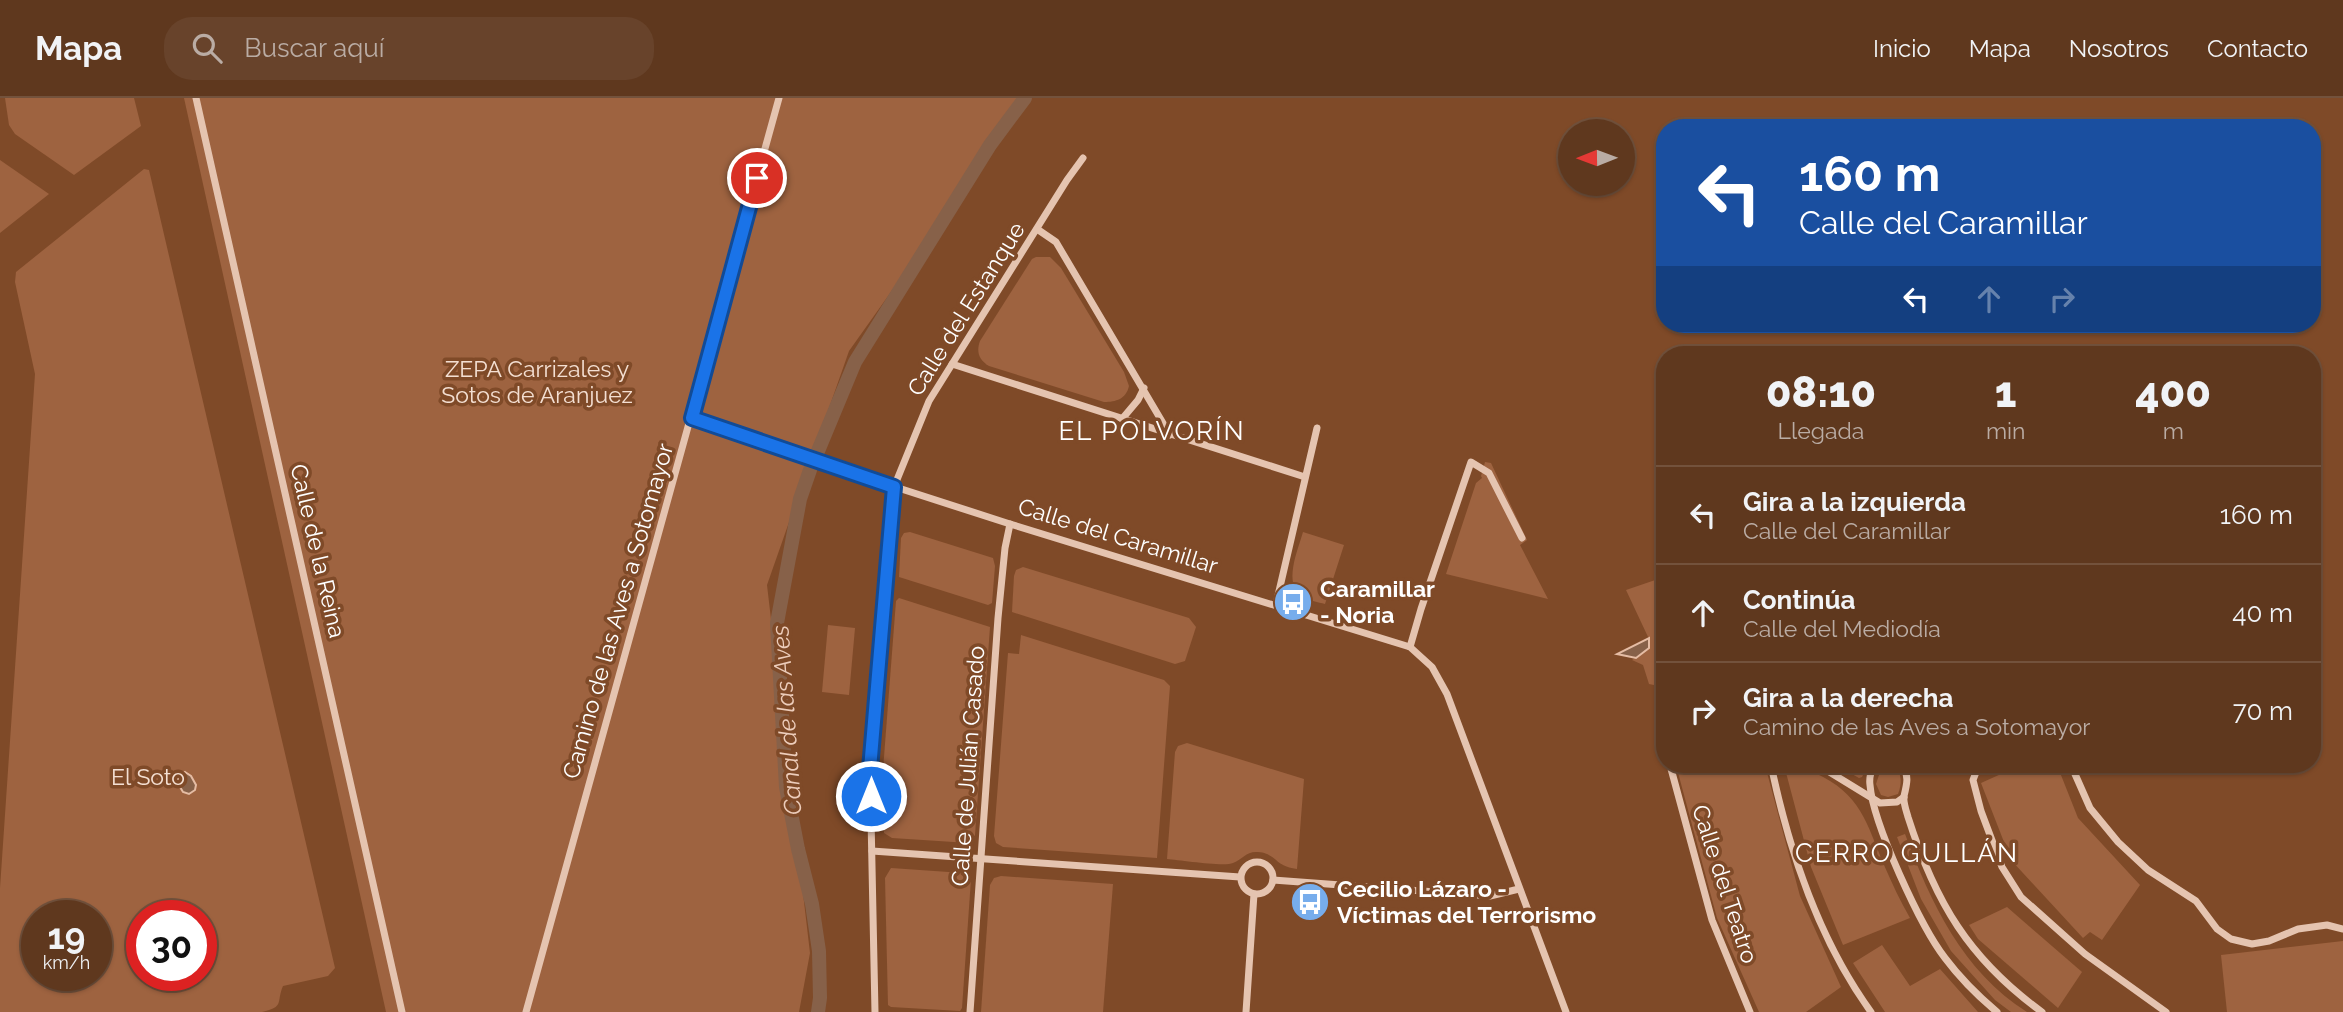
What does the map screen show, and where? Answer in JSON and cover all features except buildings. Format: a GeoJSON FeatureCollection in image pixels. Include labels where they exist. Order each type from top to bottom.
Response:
{"type":"FeatureCollection","features":[{"type":"Feature","properties":{"kind":"street","name":"Calle de la Reina"},"geometry":{"type":"LineString","coordinates":[[196,98],[402,1012]]}},
{"type":"Feature","properties":{"kind":"street","name":"Camino de las Aves a Sotomayor"},"geometry":{"type":"LineString","coordinates":[[526,1012],[779,98]]}},
{"type":"Feature","properties":{"kind":"street","name":"Calle del Estanque"},"geometry":{"type":"LineString","coordinates":[[875,1012],[870,769],[894,487],[929,401],[1066,180],[1083,158]]}},
{"type":"Feature","properties":{"kind":"street"},"geometry":{"type":"LineString","coordinates":[[1037,229],[1056,242],[1170,435]]}},
{"type":"Feature","properties":{"kind":"street"},"geometry":{"type":"LineString","coordinates":[[952,364],[1305,477]]}},
{"type":"Feature","properties":{"kind":"street"},"geometry":{"type":"LineString","coordinates":[[1122,419],[1144,388]]}},
{"type":"Feature","properties":{"kind":"street","name":"Calle del Caramillar"},"geometry":{"type":"LineString","coordinates":[[692,418],[1010,524],[1410,647]]}},
{"type":"Feature","properties":{"kind":"street"},"geometry":{"type":"LineString","coordinates":[[1276,604],[1317,428]]}},
{"type":"Feature","properties":{"kind":"street"},"geometry":{"type":"LineString","coordinates":[[1522,538],[1489,473],[1471,462],[1410,647],[1432,667],[1447,694],[1566,1012]]}},
{"type":"Feature","properties":{"kind":"street","name":"Calle de Julián Casado"},"geometry":{"type":"LineString","coordinates":[[970,1012],[998,618],[1004,548],[1010,524]]}},
{"type":"Feature","properties":{"kind":"street","name":"Calle del Teatro"},"geometry":{"type":"LineString","coordinates":[[1672,773],[1712,920],[1750,1012]]}},
{"type":"Feature","properties":{"kind":"street"},"geometry":{"type":"LineString","coordinates":[[1773,773],[1784,819],[1809,895],[1839,963],[1871,1012]]}},
{"type":"Feature","properties":{"kind":"street"},"geometry":{"type":"LineString","coordinates":[[1832,773],[1880,803],[1889,804],[1903,797],[1908,782],[1906,773]]}},
{"type":"Feature","properties":{"kind":"street"},"geometry":{"type":"LineString","coordinates":[[1872,773],[1872,797],[1881,827],[1913,903],[1943,956],[1979,997],[1997,1012]]}},
{"type":"Feature","properties":{"kind":"street"},"geometry":{"type":"LineString","coordinates":[[1975,773],[1973,780],[1980,811],[2002,867],[2021,897],[2085,954],[2166,1012]]}},
{"type":"Feature","properties":{"kind":"street"},"geometry":{"type":"LineString","coordinates":[[2075,773],[2090,808],[2118,842],[2148,870],[2196,901],[2217,929],[2231,939],[2252,944],[2269,942],[2298,929],[2327,925],[2343,929]]}},
{"type":"Feature","properties":{"kind":"street"},"geometry":{"type":"LineString","coordinates":[[1903,797],[1922,856],[1955,923],[1976,953],[1997,976],[2042,1012]]}},
{"type":"Feature","properties":{"kind":"street"},"geometry":{"type":"LineString","coordinates":[[872,850],[1240,877]]}},
{"type":"Feature","properties":{"kind":"street"},"geometry":{"type":"LineString","coordinates":[[1258,862],[1269,868],[1273,880],[1267,891],[1254,894],[1244,888],[1240,877],[1246,866],[1258,862]]}},
{"type":"Feature","properties":{"kind":"street"},"geometry":{"type":"LineString","coordinates":[[1273,880],[1490,896],[1519,889]]}},
{"type":"Feature","properties":{"kind":"street"},"geometry":{"type":"LineString","coordinates":[[1246,1012],[1254,894]]}},
{"type":"Feature","properties":{"kind":"green space"},"geometry":{"type":"Polygon","coordinates":[[[5,98],[134,98],[141,126],[74,175],[15,134],[9,125],[5,98]]]}},
{"type":"Feature","properties":{"kind":"green space","name":"ZEPA Carrizales y Sotos de Aranjuez"},"geometry":{"type":"Polygon","coordinates":[[[184,98],[1029,98],[849,351],[767,585],[810,953],[799,1012],[386,1012],[184,98]]]}},
{"type":"Feature","properties":{"kind":"green space"},"geometry":{"type":"Polygon","coordinates":[[[0,160],[49,194],[0,233],[0,160]]]}},
{"type":"Feature","properties":{"kind":"green space","name":"El Soto"},"geometry":{"type":"Polygon","coordinates":[[[144,169],[149,170],[335,968],[328,976],[283,986],[279,1003],[269,1010],[0,1012],[0,888],[35,374],[15,282],[16,272],[144,169]]]}},
{"type":"Feature","properties":{"kind":"green space"},"geometry":{"type":"Polygon","coordinates":[[[1050,257],[1061,268],[1124,372],[1129,386],[1120,399],[1104,402],[989,366],[981,358],[978,352],[980,341],[1032,259],[1050,257]]]}},
{"type":"Feature","properties":{"kind":"green space"},"geometry":{"type":"Polygon","coordinates":[[[1485,462],[1491,463],[1527,540],[1520,545],[1548,599],[1446,574],[1476,483],[1482,478],[1485,462]]]}},
{"type":"Feature","properties":{"kind":"green space"},"geometry":{"type":"Polygon","coordinates":[[[910,532],[993,558],[995,566],[992,603],[988,605],[899,577],[901,538],[904,533],[910,532]]]}},
{"type":"Feature","properties":{"kind":"green space"},"geometry":{"type":"Polygon","coordinates":[[[1303,532],[1344,545],[1325,604],[1303,597],[1293,584],[1293,567],[1303,532]]]}},
{"type":"Feature","properties":{"kind":"green space"},"geometry":{"type":"Polygon","coordinates":[[[1023,567],[1189,618],[1196,627],[1185,661],[1175,664],[1012,612],[1014,576],[1016,570],[1023,567]]]}},
{"type":"Feature","properties":{"kind":"green space"},"geometry":{"type":"Polygon","coordinates":[[[1656,580],[1656,685],[1649,684],[1643,665],[1632,660],[1649,648],[1649,639],[1626,590],[1656,580]]]}},
{"type":"Feature","properties":{"kind":"green space"},"geometry":{"type":"Polygon","coordinates":[[[899,598],[990,627],[975,835],[969,843],[892,838],[884,833],[883,770],[896,601],[899,598]]]}},
{"type":"Feature","properties":{"kind":"green space"},"geometry":{"type":"Polygon","coordinates":[[[828,625],[855,628],[849,695],[822,692],[828,625]]]}},
{"type":"Feature","properties":{"kind":"green space"},"geometry":{"type":"Polygon","coordinates":[[[1021,635],[1164,680],[1170,686],[1157,858],[1003,847],[996,843],[994,836],[1008,653],[1019,654],[1021,635]]]}},
{"type":"Feature","properties":{"kind":"green space"},"geometry":{"type":"Polygon","coordinates":[[[1187,743],[1304,779],[1297,869],[1284,866],[1269,855],[1258,852],[1228,864],[1167,859],[1175,752],[1178,746],[1187,743]]]}},
{"type":"Feature","properties":{"kind":"green space"},"geometry":{"type":"Polygon","coordinates":[[[1678,773],[1767,773],[1800,896],[1841,987],[1806,1012],[1759,1012],[1717,918],[1678,773]]]}},
{"type":"Feature","properties":{"kind":"green space"},"geometry":{"type":"Polygon","coordinates":[[[1786,773],[1815,773],[1843,790],[1852,800],[1866,823],[1910,918],[1843,945],[1811,867],[1786,773]]]}},
{"type":"Feature","properties":{"kind":"green space"},"geometry":{"type":"Polygon","coordinates":[[[1850,773],[1864,773],[1859,778],[1850,773]]]}},
{"type":"Feature","properties":{"kind":"green space"},"geometry":{"type":"Polygon","coordinates":[[[1880,773],[1899,773],[1900,776],[1898,794],[1888,797],[1881,795],[1876,784],[1880,773]]]}},
{"type":"Feature","properties":{"kind":"green space"},"geometry":{"type":"Polygon","coordinates":[[[2060,773],[2078,818],[2140,885],[2102,940],[2090,932],[2083,938],[2011,860],[1981,783],[2001,774],[2060,773]]]}},
{"type":"Feature","properties":{"kind":"green space"},"geometry":{"type":"Polygon","coordinates":[[[1905,834],[1926,885],[1951,933],[1984,977],[2027,1012],[2011,1012],[1995,1000],[1951,951],[1921,899],[1897,837],[1905,834]]]}},
{"type":"Feature","properties":{"kind":"green space"},"geometry":{"type":"Polygon","coordinates":[[[891,868],[963,873],[971,879],[960,1011],[888,1005],[885,878],[891,868]]]}},
{"type":"Feature","properties":{"kind":"green space"},"geometry":{"type":"Polygon","coordinates":[[[1001,876],[1113,884],[1103,1012],[981,1012],[990,885],[994,878],[1001,876]]]}},
{"type":"Feature","properties":{"kind":"green space"},"geometry":{"type":"Polygon","coordinates":[[[2007,907],[2082,972],[2058,1008],[1978,939],[1969,925],[2007,907]]]}},
{"type":"Feature","properties":{"kind":"green space"},"geometry":{"type":"Polygon","coordinates":[[[2343,941],[2343,1012],[2227,1012],[2221,955],[2343,941]]]}},
{"type":"Feature","properties":{"kind":"green space"},"geometry":{"type":"Polygon","coordinates":[[[1882,945],[1910,986],[1940,969],[1978,1012],[1885,1012],[1853,963],[1882,945]]]}},
{"type":"Feature","properties":{"kind":"shaded area"},"geometry":{"type":"Polygon","coordinates":[[[1649,638],[1649,648],[1636,658],[1617,654],[1649,638]]]}},
{"type":"Feature","properties":{"kind":"shaded area"},"geometry":{"type":"Polygon","coordinates":[[[185,772],[196,785],[195,790],[189,794],[183,792],[177,782],[179,775],[185,772]]]}},
{"type":"Feature","properties":{"kind":"waterway","name":"Canal de las Aves"},"geometry":{"type":"LineString","coordinates":[[818,451],[855,362],[990,145],[1025,98]]}},
{"type":"Feature","properties":{"kind":"waterway","name":"Canal de las Aves"},"geometry":{"type":"LineString","coordinates":[[810,470],[800,499],[777,623],[786,787],[812,904],[819,951],[818,1012]]}},
{"type":"Feature","properties":{"kind":"place","name":"Caramillar - Noria"},"geometry":{"type":"Point","coordinates":[1293,602]}},
{"type":"Feature","properties":{"kind":"place","name":"Cecilio Lázaro - Víctimas del Terrorismo"},"geometry":{"type":"Point","coordinates":[1310,902]}},
{"type":"Feature","properties":{"kind":"district","name":"EL POLVORÍN"},"geometry":{"type":"Point","coordinates":[1152,431]}},
{"type":"Feature","properties":{"kind":"district","name":"CERRO GULLÁN"},"geometry":{"type":"Point","coordinates":[1907,853]}},
{"type":"Feature","properties":{"kind":"route"},"geometry":{"type":"LineString","coordinates":[[757,178],[692,418],[894,487],[870,769],[871,796]]}}]}
